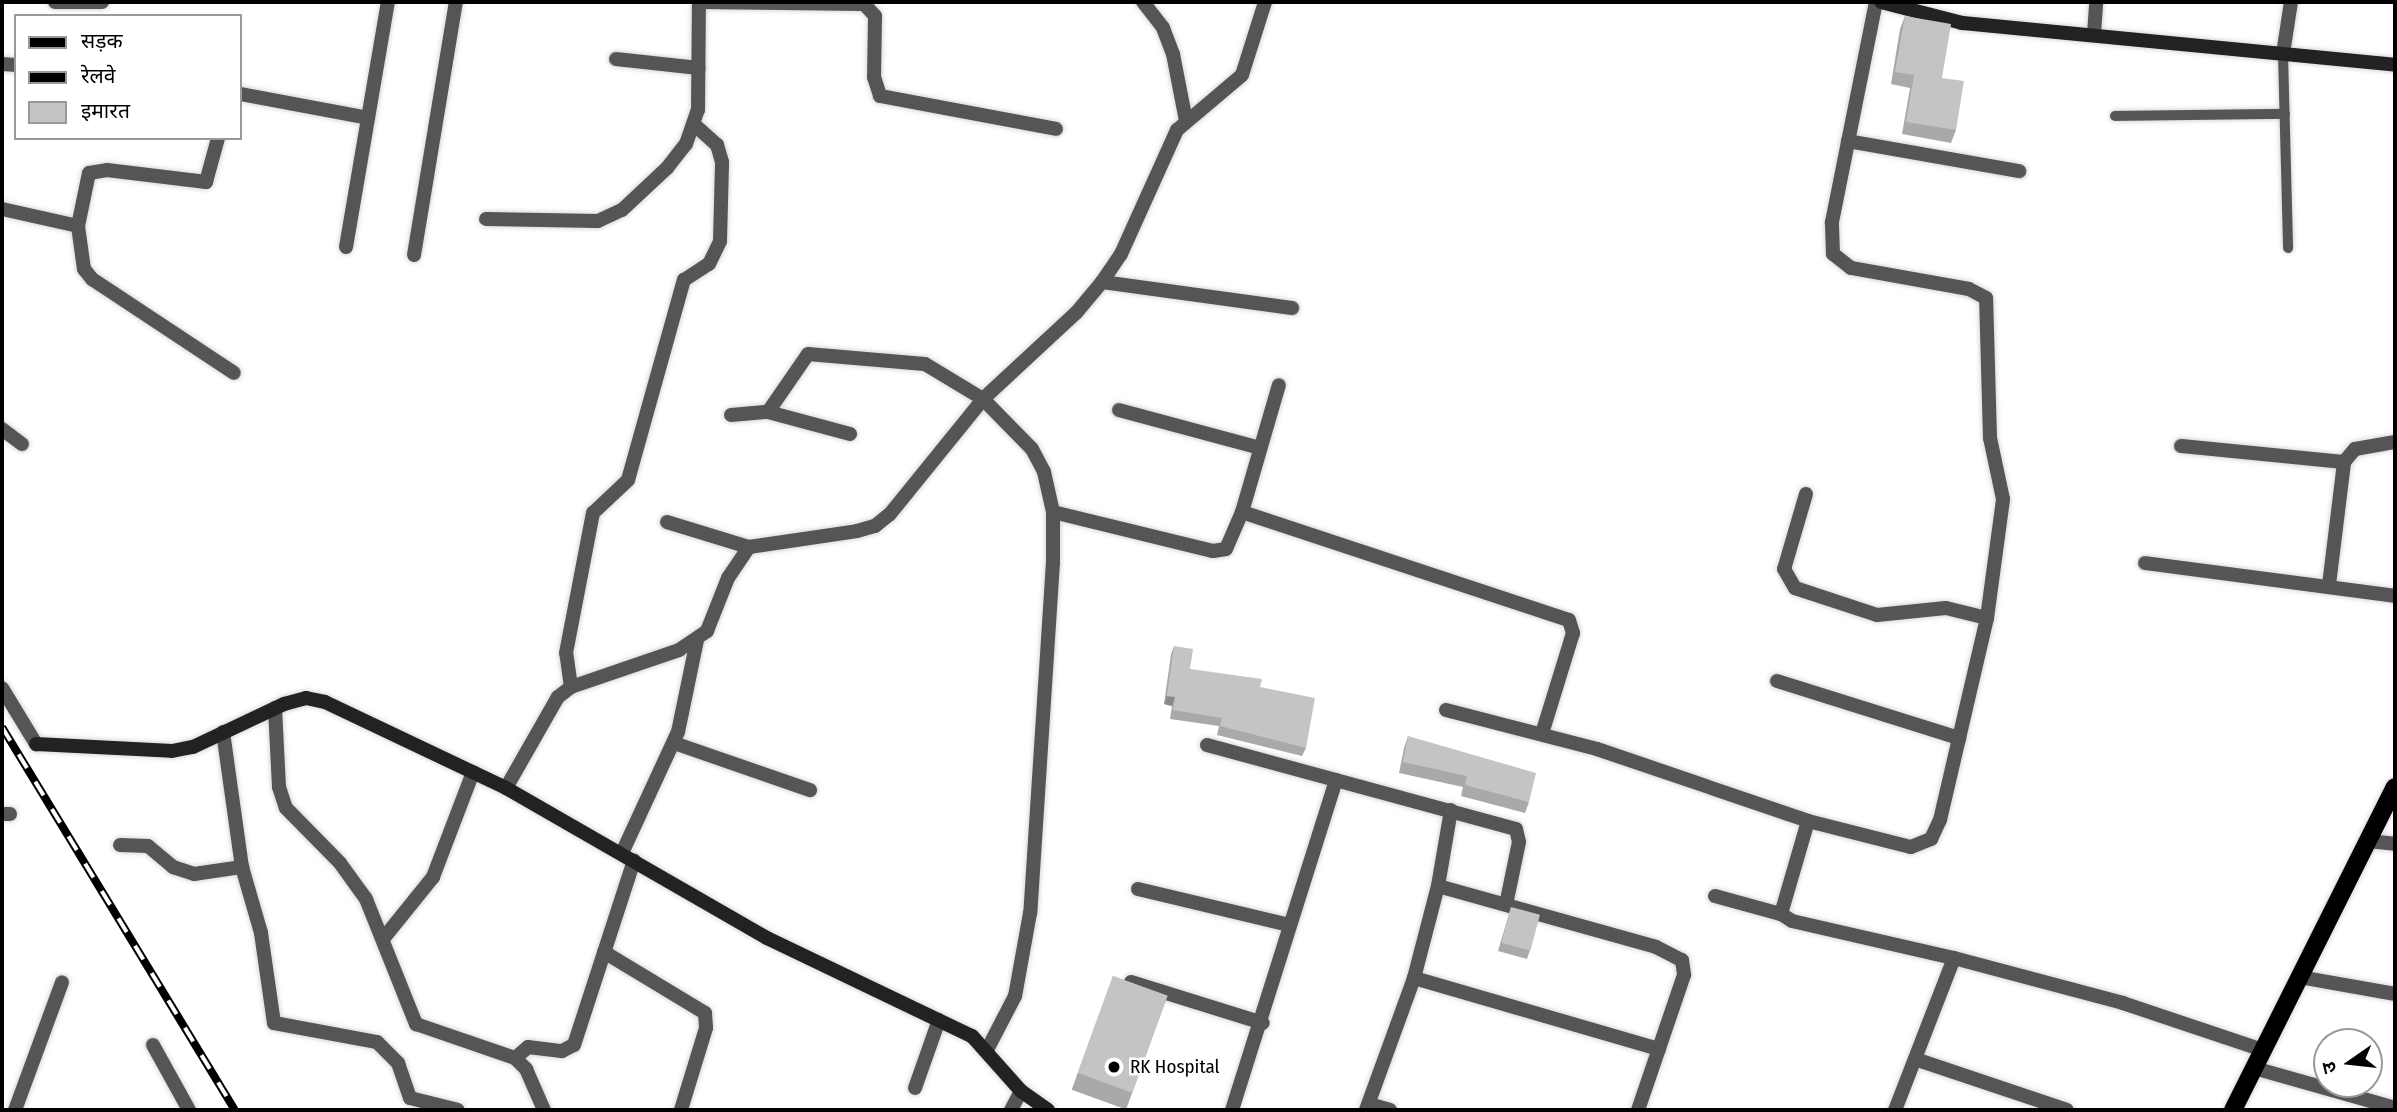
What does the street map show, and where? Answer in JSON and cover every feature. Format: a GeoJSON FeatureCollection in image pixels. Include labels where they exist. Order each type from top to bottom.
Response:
{"type":"FeatureCollection","features":[{"type":"Feature","properties":{"kind":"main road"},"geometry":{"type":"LineString","coordinates":[[2233,1110],[2395,787]]}},
{"type":"Feature","properties":{"kind":"street"},"geometry":{"type":"LineString","coordinates":[[52,2],[102,2]]}},
{"type":"Feature","properties":{"kind":"street"},"geometry":{"type":"LineString","coordinates":[[346,247],[388,2]]}},
{"type":"Feature","properties":{"kind":"street"},"geometry":{"type":"LineString","coordinates":[[414,255],[456,2]]}},
{"type":"Feature","properties":{"kind":"street"},"geometry":{"type":"LineString","coordinates":[[486,219],[585,223],[613,215],[667,168],[695,125],[699,68],[699,2],[835,2],[872,8],[874,89],[880,96],[1056,129]]}},
{"type":"Feature","properties":{"kind":"street"},"geometry":{"type":"LineString","coordinates":[[1143,2],[1163,28],[1173,54],[1186,121]]}},
{"type":"Feature","properties":{"kind":"street"},"geometry":{"type":"LineString","coordinates":[[667,522],[749,547],[875,526],[926,473],[983,400],[1076,313],[1102,282],[1121,254],[1166,150],[1186,121],[1242,75],[1265,2]]}},
{"type":"Feature","properties":{"kind":"street"},"geometry":{"type":"LineString","coordinates":[[1446,710],[1542,734],[1808,821],[1911,847],[1922,846],[1940,820],[1987,618],[2003,520],[1988,409],[1986,298],[1969,289],[1839,263],[1830,241],[1848,141],[1879,2],[1962,23],[2395,65]]}},
{"type":"Feature","properties":{"kind":"street"},"geometry":{"type":"LineString","coordinates":[[2094,34],[2096,2]]}},
{"type":"Feature","properties":{"kind":"street"},"geometry":{"type":"LineString","coordinates":[[2283,54],[2291,2]]}},
{"type":"Feature","properties":{"kind":"street"},"geometry":{"type":"LineString","coordinates":[[616,59],[699,68]]}},
{"type":"Feature","properties":{"kind":"street"},"geometry":{"type":"LineString","coordinates":[[242,94],[368,118]]}},
{"type":"Feature","properties":{"kind":"street"},"geometry":{"type":"LineString","coordinates":[[571,687],[566,653],[593,513],[628,480],[684,280],[709,264],[720,241],[722,162],[717,145],[695,125]]}},
{"type":"Feature","properties":{"kind":"street"},"geometry":{"type":"LineString","coordinates":[[217,140],[206,182],[107,170],[89,173],[78,226],[84,270],[92,279],[234,373]]}},
{"type":"Feature","properties":{"kind":"street"},"geometry":{"type":"LineString","coordinates":[[1848,141],[2019,171]]}},
{"type":"Feature","properties":{"kind":"street"},"geometry":{"type":"LineString","coordinates":[[2,209],[78,226]]}},
{"type":"Feature","properties":{"kind":"street"},"geometry":{"type":"LineString","coordinates":[[1102,282],[1292,308]]}},
{"type":"Feature","properties":{"kind":"street"},"geometry":{"type":"LineString","coordinates":[[768,412],[801,359],[817,352],[925,364],[983,400],[1032,449],[1044,472],[1053,512],[1045,714],[1030,914],[1015,996],[988,1048]]}},
{"type":"Feature","properties":{"kind":"street"},"geometry":{"type":"LineString","coordinates":[[1053,512],[1213,551],[1226,549],[1242,512],[1279,385]]}},
{"type":"Feature","properties":{"kind":"street"},"geometry":{"type":"LineString","coordinates":[[1119,410],[1260,448]]}},
{"type":"Feature","properties":{"kind":"street"},"geometry":{"type":"LineString","coordinates":[[732,415],[768,412],[850,434]]}},
{"type":"Feature","properties":{"kind":"street"},"geometry":{"type":"LineString","coordinates":[[2,429],[22,444]]}},
{"type":"Feature","properties":{"kind":"street"},"geometry":{"type":"LineString","coordinates":[[2329,585],[2344,462],[2356,449],[2395,442]]}},
{"type":"Feature","properties":{"kind":"street"},"geometry":{"type":"LineString","coordinates":[[2181,446],[2344,462]]}},
{"type":"Feature","properties":{"kind":"street"},"geometry":{"type":"LineString","coordinates":[[1806,494],[1784,569],[1795,588],[1877,615],[1946,608],[1987,618]]}},
{"type":"Feature","properties":{"kind":"street"},"geometry":{"type":"LineString","coordinates":[[1242,512],[1569,620],[1573,634],[1542,734]]}},
{"type":"Feature","properties":{"kind":"street"},"geometry":{"type":"LineString","coordinates":[[506,788],[558,697],[571,687],[697,640],[707,631],[728,578],[749,547]]}},
{"type":"Feature","properties":{"kind":"street"},"geometry":{"type":"LineString","coordinates":[[2145,563],[2329,585],[2395,596]]}},
{"type":"Feature","properties":{"kind":"street"},"geometry":{"type":"LineString","coordinates":[[515,1058],[528,1047],[562,1051],[574,1045],[604,952],[628,856],[674,743],[696,663],[697,640]]}},
{"type":"Feature","properties":{"kind":"street"},"geometry":{"type":"LineString","coordinates":[[1777,681],[1959,738]]}},
{"type":"Feature","properties":{"kind":"street"},"geometry":{"type":"LineString","coordinates":[[2,688],[36,744],[172,751],[223,732],[275,708],[306,698],[325,702],[506,788],[767,938],[939,1020],[988,1048],[1021,1091],[1048,1110]]}},
{"type":"Feature","properties":{"kind":"street"},"geometry":{"type":"LineString","coordinates":[[275,708],[279,787],[286,808],[349,873],[383,939],[416,1024],[515,1058],[526,1069],[544,1110]]}},
{"type":"Feature","properties":{"kind":"street"},"geometry":{"type":"LineString","coordinates":[[223,732],[242,867],[261,933],[274,1023],[377,1042],[398,1063],[410,1098],[458,1110]]}},
{"type":"Feature","properties":{"kind":"street"},"geometry":{"type":"LineString","coordinates":[[674,743],[810,790]]}},
{"type":"Feature","properties":{"kind":"street"},"geometry":{"type":"LineString","coordinates":[[1207,745],[1517,829],[1519,842],[1506,905]]}},
{"type":"Feature","properties":{"kind":"street"},"geometry":{"type":"LineString","coordinates":[[383,939],[433,877],[473,772]]}},
{"type":"Feature","properties":{"kind":"street"},"geometry":{"type":"LineString","coordinates":[[1232,1110],[1263,1023],[1289,925],[1336,780]]}},
{"type":"Feature","properties":{"kind":"street"},"geometry":{"type":"LineString","coordinates":[[1390,1110],[1368,1107],[1414,978],[1438,886],[1451,810]]}},
{"type":"Feature","properties":{"kind":"street"},"geometry":{"type":"LineString","coordinates":[[1781,914],[1808,821]]}},
{"type":"Feature","properties":{"kind":"street"},"geometry":{"type":"LineString","coordinates":[[2368,841],[2395,844]]}},
{"type":"Feature","properties":{"kind":"street"},"geometry":{"type":"LineString","coordinates":[[120,845],[148,846],[173,867],[194,874],[242,867]]}},
{"type":"Feature","properties":{"kind":"street"},"geometry":{"type":"LineString","coordinates":[[1438,886],[1675,953],[1682,960],[1684,975],[1638,1110]]}},
{"type":"Feature","properties":{"kind":"street"},"geometry":{"type":"LineString","coordinates":[[1138,889],[1289,925]]}},
{"type":"Feature","properties":{"kind":"street"},"geometry":{"type":"LineString","coordinates":[[1715,895],[1781,914],[1791,921],[1954,958],[2123,1003],[2263,1050]]}},
{"type":"Feature","properties":{"kind":"street"},"geometry":{"type":"LineString","coordinates":[[604,952],[705,1013],[706,1028],[681,1110]]}},
{"type":"Feature","properties":{"kind":"street"},"geometry":{"type":"LineString","coordinates":[[1895,1110],[1954,958]]}},
{"type":"Feature","properties":{"kind":"street"},"geometry":{"type":"LineString","coordinates":[[2300,977],[2395,994]]}},
{"type":"Feature","properties":{"kind":"street"},"geometry":{"type":"LineString","coordinates":[[1414,978],[1659,1049]]}},
{"type":"Feature","properties":{"kind":"street"},"geometry":{"type":"LineString","coordinates":[[15,1110],[62,982]]}},
{"type":"Feature","properties":{"kind":"street"},"geometry":{"type":"LineString","coordinates":[[1131,982],[1263,1023]]}},
{"type":"Feature","properties":{"kind":"street"},"geometry":{"type":"LineString","coordinates":[[915,1088],[939,1020]]}},
{"type":"Feature","properties":{"kind":"street"},"geometry":{"type":"LineString","coordinates":[[153,1045],[189,1110]]}},
{"type":"Feature","properties":{"kind":"street"},"geometry":{"type":"LineString","coordinates":[[1915,1059],[2067,1110]]}},
{"type":"Feature","properties":{"kind":"street"},"geometry":{"type":"LineString","coordinates":[[2254,1068],[2395,1108]]}},
{"type":"Feature","properties":{"kind":"street"},"geometry":{"type":"LineString","coordinates":[[1011,1110],[1021,1091]]}},
{"type":"Feature","properties":{"kind":"lane"},"geometry":{"type":"LineString","coordinates":[[2283,54],[2288,248]]}},
{"type":"Feature","properties":{"kind":"lane"},"geometry":{"type":"LineString","coordinates":[[2115,116],[2285,114]]}},
{"type":"Feature","properties":{"kind":"building"},"geometry":{"type":"Polygon","coordinates":[[[1905,16],[1951,24],[1942,78],[1964,81],[1956,130],[1906,122],[1914,75],[1895,72],[1905,16]]]}},
{"type":"Feature","properties":{"kind":"building"},"geometry":{"type":"Polygon","coordinates":[[[1174,646],[1193,649],[1190,669],[1262,679],[1260,687],[1315,698],[1306,748],[1220,726],[1222,718],[1173,710],[1175,697],[1167,696],[1174,646]]]}},
{"type":"Feature","properties":{"kind":"building"},"geometry":{"type":"Polygon","coordinates":[[[1408,736],[1536,773],[1529,802],[1465,785],[1467,776],[1403,762],[1408,736]]]}},
{"type":"Feature","properties":{"kind":"building"},"geometry":{"type":"Polygon","coordinates":[[[1511,907],[1540,915],[1530,951],[1501,943],[1511,907]]]}},
{"type":"Feature","properties":{"kind":"building"},"geometry":{"type":"Polygon","coordinates":[[[1113,976],[1168,996],[1132,1093],[1078,1073],[1113,976]]]}},
{"type":"Feature","properties":{"kind":"railway"},"geometry":{"type":"LineString","coordinates":[[2,727],[235,1110]]}},
{"type":"Feature","properties":{"kind":"place","name":"RK Hospital"},"geometry":{"type":"Point","coordinates":[1114,1067]}}]}
